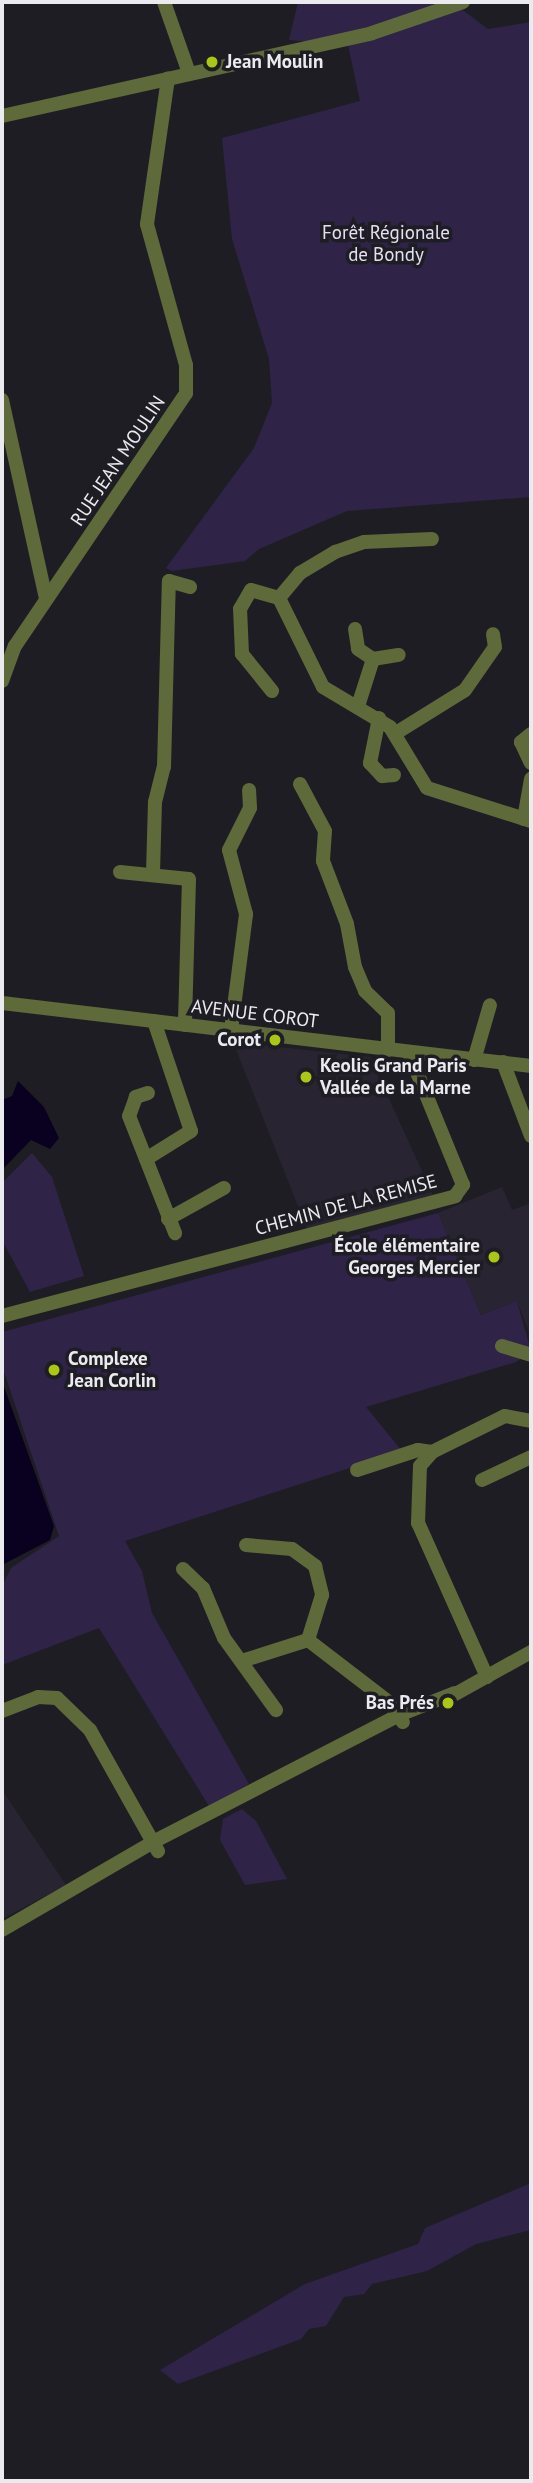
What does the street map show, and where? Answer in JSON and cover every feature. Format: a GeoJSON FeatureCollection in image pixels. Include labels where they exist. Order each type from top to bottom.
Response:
{"type":"FeatureCollection","features":[{"type":"Feature","properties":{"kind":"street"},"geometry":{"type":"LineString","coordinates":[[164,2],[189,73]]}},
{"type":"Feature","properties":{"kind":"street"},"geometry":{"type":"LineString","coordinates":[[408,23],[450,2]]}},
{"type":"Feature","properties":{"kind":"street"},"geometry":{"type":"LineString","coordinates":[[2,116],[408,23],[463,2]]}},
{"type":"Feature","properties":{"kind":"street","name":"RUE JEAN MOULIN"},"geometry":{"type":"LineString","coordinates":[[2,681],[15,646],[186,393],[186,365],[147,225],[168,79]]}},
{"type":"Feature","properties":{"kind":"street"},"geometry":{"type":"LineString","coordinates":[[2,400],[46,599]]}},
{"type":"Feature","properties":{"kind":"street"},"geometry":{"type":"LineString","coordinates":[[279,598],[300,573],[335,552],[364,542],[432,539]]}},
{"type":"Feature","properties":{"kind":"street"},"geometry":{"type":"LineString","coordinates":[[153,873],[155,802],[164,767],[169,581],[190,587]]}},
{"type":"Feature","properties":{"kind":"street"},"geometry":{"type":"LineString","coordinates":[[272,691],[242,654],[240,609],[251,590],[279,598],[323,687],[359,703],[396,733],[436,795],[528,820],[531,779]]}},
{"type":"Feature","properties":{"kind":"street"},"geometry":{"type":"LineString","coordinates":[[355,629],[358,649],[373,659],[399,655]]}},
{"type":"Feature","properties":{"kind":"street"},"geometry":{"type":"LineString","coordinates":[[396,733],[465,690],[495,647],[493,634]]}},
{"type":"Feature","properties":{"kind":"street"},"geometry":{"type":"LineString","coordinates":[[359,703],[373,659]]}},
{"type":"Feature","properties":{"kind":"street"},"geometry":{"type":"LineString","coordinates":[[379,718],[370,763],[382,776],[394,775]]}},
{"type":"Feature","properties":{"kind":"street"},"geometry":{"type":"LineString","coordinates":[[531,734],[521,742],[531,763]]}},
{"type":"Feature","properties":{"kind":"street"},"geometry":{"type":"LineString","coordinates":[[300,785],[325,831],[323,861],[347,924],[355,967],[365,991],[388,1013],[388,1051]]}},
{"type":"Feature","properties":{"kind":"street"},"geometry":{"type":"LineString","coordinates":[[231,1030],[246,914],[229,850],[250,808],[249,790]]}},
{"type":"Feature","properties":{"kind":"street"},"geometry":{"type":"LineString","coordinates":[[120,872],[153,873],[189,879],[185,1025]]}},
{"type":"Feature","properties":{"kind":"street","name":"AVENUE COROT"},"geometry":{"type":"LineString","coordinates":[[2,1003],[388,1051],[531,1065]]}},
{"type":"Feature","properties":{"kind":"street"},"geometry":{"type":"LineString","coordinates":[[474,1060],[491,1006]]}},
{"type":"Feature","properties":{"kind":"street"},"geometry":{"type":"LineString","coordinates":[[146,1158],[191,1131],[154,1021]]}},
{"type":"Feature","properties":{"kind":"street","name":"CHEMIN DE LA REMISE"},"geometry":{"type":"LineString","coordinates":[[2,1316],[461,1192],[409,1053]]}},
{"type":"Feature","properties":{"kind":"street"},"geometry":{"type":"LineString","coordinates":[[503,1062],[531,1136]]}},
{"type":"Feature","properties":{"kind":"street"},"geometry":{"type":"LineString","coordinates":[[148,1093],[136,1097],[129,1115],[175,1233]]}},
{"type":"Feature","properties":{"kind":"street"},"geometry":{"type":"LineString","coordinates":[[168,1219],[224,1188]]}},
{"type":"Feature","properties":{"kind":"street"},"geometry":{"type":"LineString","coordinates":[[502,1346],[531,1355]]}},
{"type":"Feature","properties":{"kind":"street"},"geometry":{"type":"LineString","coordinates":[[487,1677],[418,1523],[420,1466],[432,1452],[505,1416],[531,1421]]}},
{"type":"Feature","properties":{"kind":"street"},"geometry":{"type":"LineString","coordinates":[[357,1470],[418,1450],[432,1452]]}},
{"type":"Feature","properties":{"kind":"street"},"geometry":{"type":"LineString","coordinates":[[482,1480],[531,1457]]}},
{"type":"Feature","properties":{"kind":"street"},"geometry":{"type":"LineString","coordinates":[[246,1545],[292,1549],[315,1566],[322,1595],[308,1640]]}},
{"type":"Feature","properties":{"kind":"street"},"geometry":{"type":"LineString","coordinates":[[183,1569],[202,1588],[224,1638],[246,1660],[258,1692],[275,1710]]}},
{"type":"Feature","properties":{"kind":"street"},"geometry":{"type":"LineString","coordinates":[[308,1640],[401,1718]]}},
{"type":"Feature","properties":{"kind":"street"},"geometry":{"type":"LineString","coordinates":[[246,1660],[308,1640]]}},
{"type":"Feature","properties":{"kind":"street"},"geometry":{"type":"LineString","coordinates":[[2,1930],[341,1748],[487,1677],[531,1652]]}},
{"type":"Feature","properties":{"kind":"street"},"geometry":{"type":"LineString","coordinates":[[2,1711],[38,1697],[57,1698],[90,1730],[156,1847]]}},
{"type":"Feature","properties":{"kind":"shaded area"},"geometry":{"type":"Polygon","coordinates":[[[233,1042],[370,1057],[433,1195],[307,1229],[233,1042]]]}},
{"type":"Feature","properties":{"kind":"shaded area"},"geometry":{"type":"Polygon","coordinates":[[[18,1081],[44,1107],[59,1138],[50,1149],[31,1140],[2,1170],[2,1100],[12,1096],[18,1081]]]}},
{"type":"Feature","properties":{"kind":"shaded area","name":"École élémentaire Georges Mercier"},"geometry":{"type":"Polygon","coordinates":[[[502,1187],[512,1210],[531,1203],[531,1337],[517,1301],[481,1315],[438,1213],[502,1187]]]}},
{"type":"Feature","properties":{"kind":"shaded area"},"geometry":{"type":"Polygon","coordinates":[[[2,1381],[54,1526],[50,1540],[2,1565],[2,1381]]]}},
{"type":"Feature","properties":{"kind":"shaded area"},"geometry":{"type":"Polygon","coordinates":[[[2,1790],[66,1885],[2,1919],[2,1790]]]}},
{"type":"Feature","properties":{"kind":"green space","name":"Forêt Régionale de Bondy"},"geometry":{"type":"Polygon","coordinates":[[[298,2],[452,2],[488,29],[531,22],[531,497],[347,511],[259,549],[245,561],[172,571],[166,568],[254,448],[272,403],[269,359],[232,239],[222,138],[360,101],[348,45],[289,40],[298,2]]]}},
{"type":"Feature","properties":{"kind":"green space"},"geometry":{"type":"Polygon","coordinates":[[[32,1153],[52,1177],[84,1276],[30,1292],[2,1240],[2,1183],[32,1153]]]}},
{"type":"Feature","properties":{"kind":"green space"},"geometry":{"type":"Polygon","coordinates":[[[438,1213],[481,1315],[517,1301],[531,1351],[516,1362],[366,1407],[402,1451],[125,1541],[142,1571],[152,1613],[249,1784],[209,1806],[99,1628],[2,1665],[2,1586],[11,1568],[59,1536],[2,1366],[2,1332],[438,1213]]]}},
{"type":"Feature","properties":{"kind":"green space"},"geometry":{"type":"Polygon","coordinates":[[[242,1809],[256,1821],[287,1879],[245,1885],[220,1840],[223,1819],[242,1809]]]}},
{"type":"Feature","properties":{"kind":"green space"},"geometry":{"type":"Polygon","coordinates":[[[531,2183],[531,2230],[476,2244],[427,2271],[372,2284],[364,2294],[344,2297],[326,2326],[309,2329],[301,2339],[178,2384],[160,2370],[305,2284],[418,2244],[425,2228],[531,2183]]]}},
{"type":"Feature","properties":{"kind":"place","name":"Jean Moulin"},"geometry":{"type":"Point","coordinates":[212,62]}},
{"type":"Feature","properties":{"kind":"place","name":"Corot"},"geometry":{"type":"Point","coordinates":[275,1040]}},
{"type":"Feature","properties":{"kind":"place","name":"Keolis Grand Paris Vallée de la Marne"},"geometry":{"type":"Point","coordinates":[306,1077]}},
{"type":"Feature","properties":{"kind":"place","name":"École élémentaire Georges Mercier"},"geometry":{"type":"Point","coordinates":[494,1257]}},
{"type":"Feature","properties":{"kind":"place","name":"Complexe Jean Corlin"},"geometry":{"type":"Point","coordinates":[54,1370]}},
{"type":"Feature","properties":{"kind":"place","name":"Bas Prés"},"geometry":{"type":"Point","coordinates":[448,1703]}}]}
